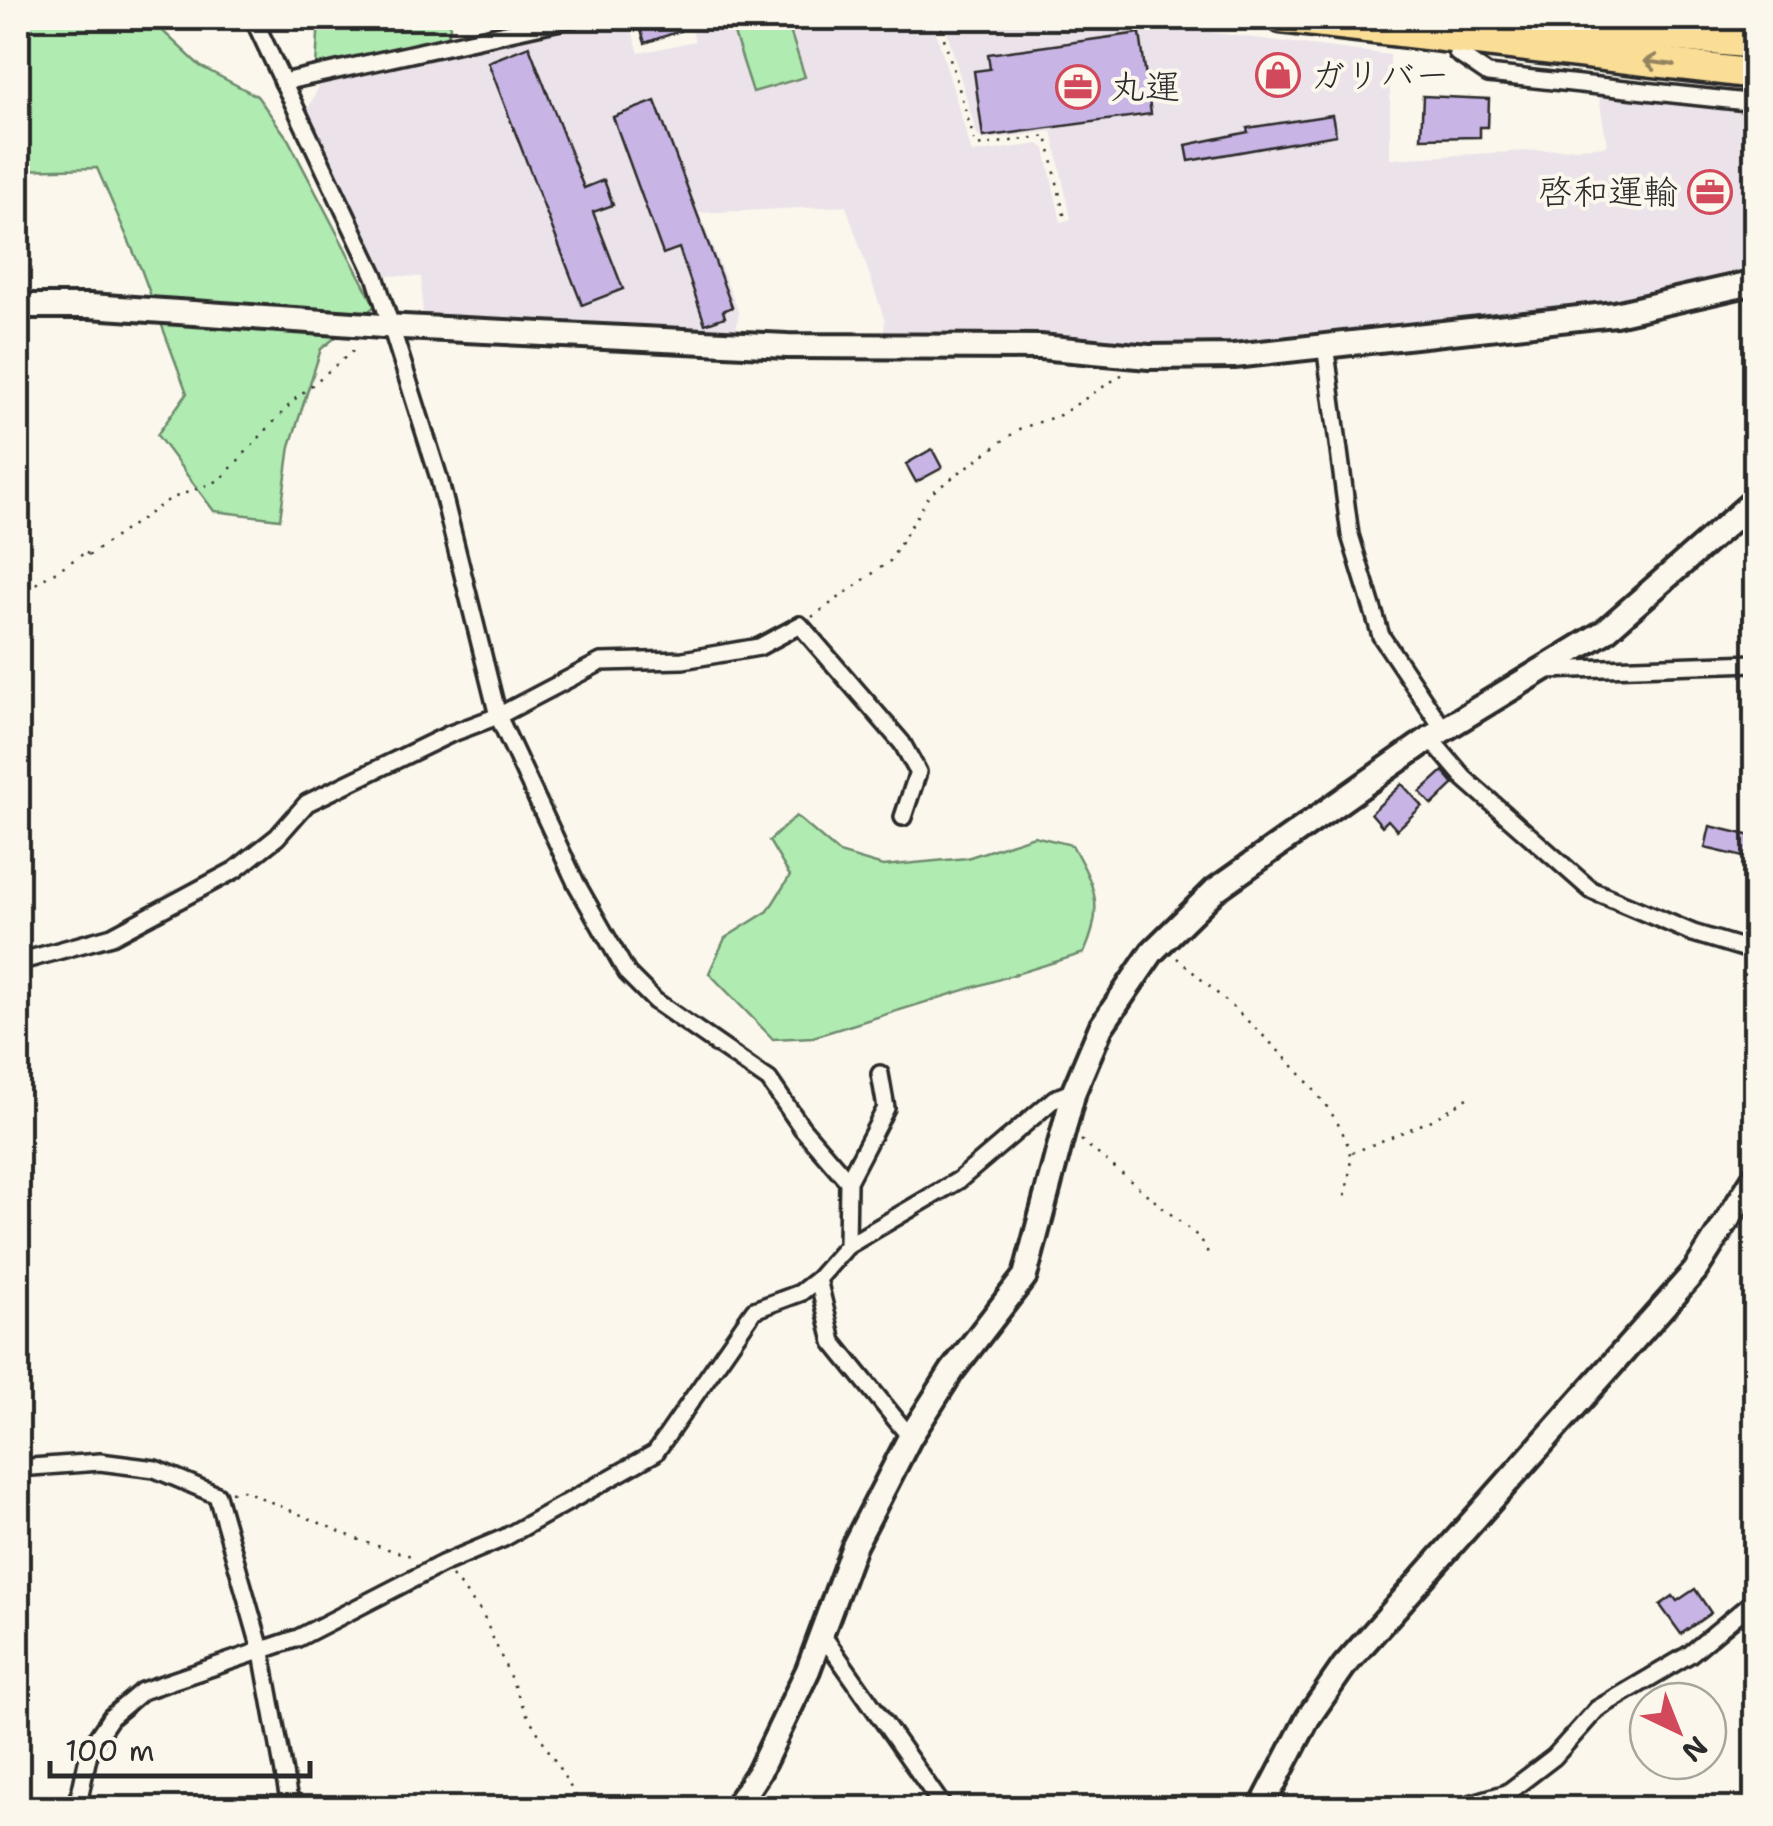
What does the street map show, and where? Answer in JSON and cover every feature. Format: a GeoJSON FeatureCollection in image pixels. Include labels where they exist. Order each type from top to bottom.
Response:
{"type":"FeatureCollection","features":[{"type":"Feature","properties":{"kind":"highway"},"geometry":{"type":"LineString","coordinates":[[1281,18],[1756,44]]}},
{"type":"Feature","properties":{"kind":"highway"},"geometry":{"type":"LineString","coordinates":[[1466,28],[1604,56],[1756,74]]}},
{"type":"Feature","properties":{"kind":"street"},"geometry":{"type":"LineString","coordinates":[[252,18],[375,276],[439,478],[498,716],[576,883],[628,973],[656,1001],[769,1080],[802,1128],[848,1181]]}},
{"type":"Feature","properties":{"kind":"street"},"geometry":{"type":"LineString","coordinates":[[283,82],[574,18]]}},
{"type":"Feature","properties":{"kind":"street"},"geometry":{"type":"LineString","coordinates":[[1466,28],[1457,54],[1488,74],[1756,103]]}},
{"type":"Feature","properties":{"kind":"street"},"geometry":{"type":"LineString","coordinates":[[1602,86],[1604,56]]}},
{"type":"Feature","properties":{"kind":"street"},"geometry":{"type":"LineString","coordinates":[[18,306],[90,306],[787,346],[1040,347],[1149,357],[1234,356],[1615,314],[1756,282]]}},
{"type":"Feature","properties":{"kind":"street"},"geometry":{"type":"LineString","coordinates":[[1326,344],[1350,535],[1381,636],[1466,779],[1591,890],[1694,933],[1756,952]]}},
{"type":"Feature","properties":{"kind":"street"},"geometry":{"type":"LineString","coordinates":[[735,1808],[759,1772],[821,1634],[854,1546],[910,1438],[952,1370],[1025,1276],[1074,1091],[1100,1027],[1161,944],[1215,890],[1437,734],[1604,632],[1756,499]]}},
{"type":"Feature","properties":{"kind":"street"},"geometry":{"type":"LineString","coordinates":[[18,962],[112,936],[235,870],[276,837],[307,802],[450,734],[498,716],[601,662],[683,660],[759,648],[800,625],[902,743],[918,772],[903,817]]}},
{"type":"Feature","properties":{"kind":"street"},"geometry":{"type":"LineString","coordinates":[[1542,670],[1756,662]]}},
{"type":"Feature","properties":{"kind":"street"},"geometry":{"type":"LineString","coordinates":[[847,1246],[848,1181],[886,1108],[880,1074]]}},
{"type":"Feature","properties":{"kind":"street"},"geometry":{"type":"LineString","coordinates":[[77,1808],[90,1748],[110,1716],[142,1691],[262,1653],[442,1564],[504,1538],[655,1452],[754,1310],[800,1293],[847,1246],[958,1180],[1054,1098],[1074,1091]]}},
{"type":"Feature","properties":{"kind":"street"},"geometry":{"type":"LineString","coordinates":[[1261,1808],[1308,1718],[1354,1654],[1695,1271],[1756,1176]]}},
{"type":"Feature","properties":{"kind":"street"},"geometry":{"type":"LineString","coordinates":[[818,1279],[833,1342],[910,1438]]}},
{"type":"Feature","properties":{"kind":"street"},"geometry":{"type":"LineString","coordinates":[[18,1468],[100,1462],[155,1469],[217,1495],[262,1653],[288,1795],[295,1808]]}},
{"type":"Feature","properties":{"kind":"street"},"geometry":{"type":"LineString","coordinates":[[1456,1808],[1508,1792],[1554,1757],[1597,1709],[1690,1654],[1756,1600]]}},
{"type":"Feature","properties":{"kind":"street"},"geometry":{"type":"LineString","coordinates":[[821,1634],[944,1808]]}},
{"type":"Feature","properties":{"kind":"path"},"geometry":{"type":"LineString","coordinates":[[938,18],[976,146],[1047,136],[1065,219]]}},
{"type":"Feature","properties":{"kind":"path"},"geometry":{"type":"LineString","coordinates":[[18,596],[88,551],[85,558],[170,499],[220,480],[295,399],[388,326]]}},
{"type":"Feature","properties":{"kind":"path"},"geometry":{"type":"LineString","coordinates":[[800,625],[890,561],[930,494],[1020,429],[1060,416],[1149,357]]}},
{"type":"Feature","properties":{"kind":"path"},"geometry":{"type":"LineString","coordinates":[[1161,944],[1259,1031],[1326,1105],[1350,1154],[1344,1201]]}},
{"type":"Feature","properties":{"kind":"path"},"geometry":{"type":"LineString","coordinates":[[1350,1154],[1432,1120],[1468,1098]]}},
{"type":"Feature","properties":{"kind":"path"},"geometry":{"type":"LineString","coordinates":[[1065,1126],[1201,1239],[1210,1259]]}},
{"type":"Feature","properties":{"kind":"path"},"geometry":{"type":"LineString","coordinates":[[217,1495],[243,1490],[364,1542],[442,1564],[482,1613],[525,1711],[583,1808]]}},
{"type":"Feature","properties":{"kind":"shaded area"},"geometry":{"type":"Polygon","coordinates":[[[605,18],[628,18],[639,53],[695,41],[688,18],[729,18],[753,91],[805,77],[786,18],[932,18],[972,153],[1039,144],[1045,149],[1061,222],[1071,219],[1052,131],[984,140],[977,135],[943,18],[1097,18],[1390,55],[1390,159],[1607,146],[1598,91],[1755,108],[1755,268],[1635,300],[1221,346],[1157,348],[883,336],[885,321],[846,206],[699,213],[739,313],[736,330],[423,319],[421,277],[381,275],[306,114],[321,81],[605,18]]]}},
{"type":"Feature","properties":{"kind":"green space"},"geometry":{"type":"Polygon","coordinates":[[[18,18],[149,18],[200,66],[257,96],[288,139],[375,306],[321,349],[290,446],[280,519],[214,511],[157,435],[187,393],[141,269],[97,168],[18,170],[18,18]]]}},
{"type":"Feature","properties":{"kind":"green space"},"geometry":{"type":"Polygon","coordinates":[[[319,18],[451,18],[448,40],[316,67],[319,18]]]}},
{"type":"Feature","properties":{"kind":"green space"},"geometry":{"type":"Polygon","coordinates":[[[729,18],[786,18],[805,77],[753,92],[729,18]]]}},
{"type":"Feature","properties":{"kind":"green space"},"geometry":{"type":"Polygon","coordinates":[[[796,816],[839,853],[883,866],[967,858],[1034,836],[1072,845],[1094,897],[1094,922],[1084,953],[813,1037],[773,1039],[709,973],[725,938],[768,911],[790,876],[769,841],[796,816]]]}},
{"type":"Feature","properties":{"kind":"building"},"geometry":{"type":"Polygon","coordinates":[[[676,18],[680,31],[645,43],[638,21],[676,18]]]}},
{"type":"Feature","properties":{"kind":"building"},"geometry":{"type":"Polygon","coordinates":[[[1140,33],[1151,114],[983,137],[974,71],[990,69],[988,54],[1140,33]]]}},
{"type":"Feature","properties":{"kind":"building"},"geometry":{"type":"Polygon","coordinates":[[[529,46],[584,188],[604,180],[613,205],[593,212],[623,289],[582,305],[488,62],[529,46]]]}},
{"type":"Feature","properties":{"kind":"building"},"geometry":{"type":"Polygon","coordinates":[[[1423,96],[1489,99],[1488,127],[1480,127],[1480,137],[1421,138],[1423,96]]]}},
{"type":"Feature","properties":{"kind":"building"},"geometry":{"type":"Polygon","coordinates":[[[655,101],[732,307],[723,311],[725,317],[705,324],[679,248],[663,254],[613,117],[655,101]]]}},
{"type":"Feature","properties":{"kind":"building"},"geometry":{"type":"Polygon","coordinates":[[[1332,115],[1336,135],[1189,161],[1186,145],[1248,132],[1247,128],[1332,115]]]}},
{"type":"Feature","properties":{"kind":"building"},"geometry":{"type":"Polygon","coordinates":[[[932,449],[942,468],[916,482],[906,464],[932,449]]]}},
{"type":"Feature","properties":{"kind":"building"},"geometry":{"type":"Polygon","coordinates":[[[1443,771],[1454,784],[1432,805],[1420,792],[1443,771]]]}},
{"type":"Feature","properties":{"kind":"building"},"geometry":{"type":"Polygon","coordinates":[[[1402,784],[1422,806],[1397,830],[1388,820],[1382,826],[1371,813],[1402,784]]]}},
{"type":"Feature","properties":{"kind":"building"},"geometry":{"type":"Polygon","coordinates":[[[1710,826],[1756,837],[1752,859],[1705,848],[1710,826]]]}},
{"type":"Feature","properties":{"kind":"building"},"geometry":{"type":"Polygon","coordinates":[[[1695,1589],[1711,1613],[1681,1634],[1660,1605],[1673,1596],[1677,1601],[1695,1589]]]}},
{"type":"Feature","properties":{"kind":"place","name":"ガリバー"},"geometry":{"type":"Point","coordinates":[1278,75]}},
{"type":"Feature","properties":{"kind":"place","name":"丸運"},"geometry":{"type":"Point","coordinates":[1078,87]}},
{"type":"Feature","properties":{"kind":"place","name":"啓和運輸"},"geometry":{"type":"Point","coordinates":[1710,192]}}]}
